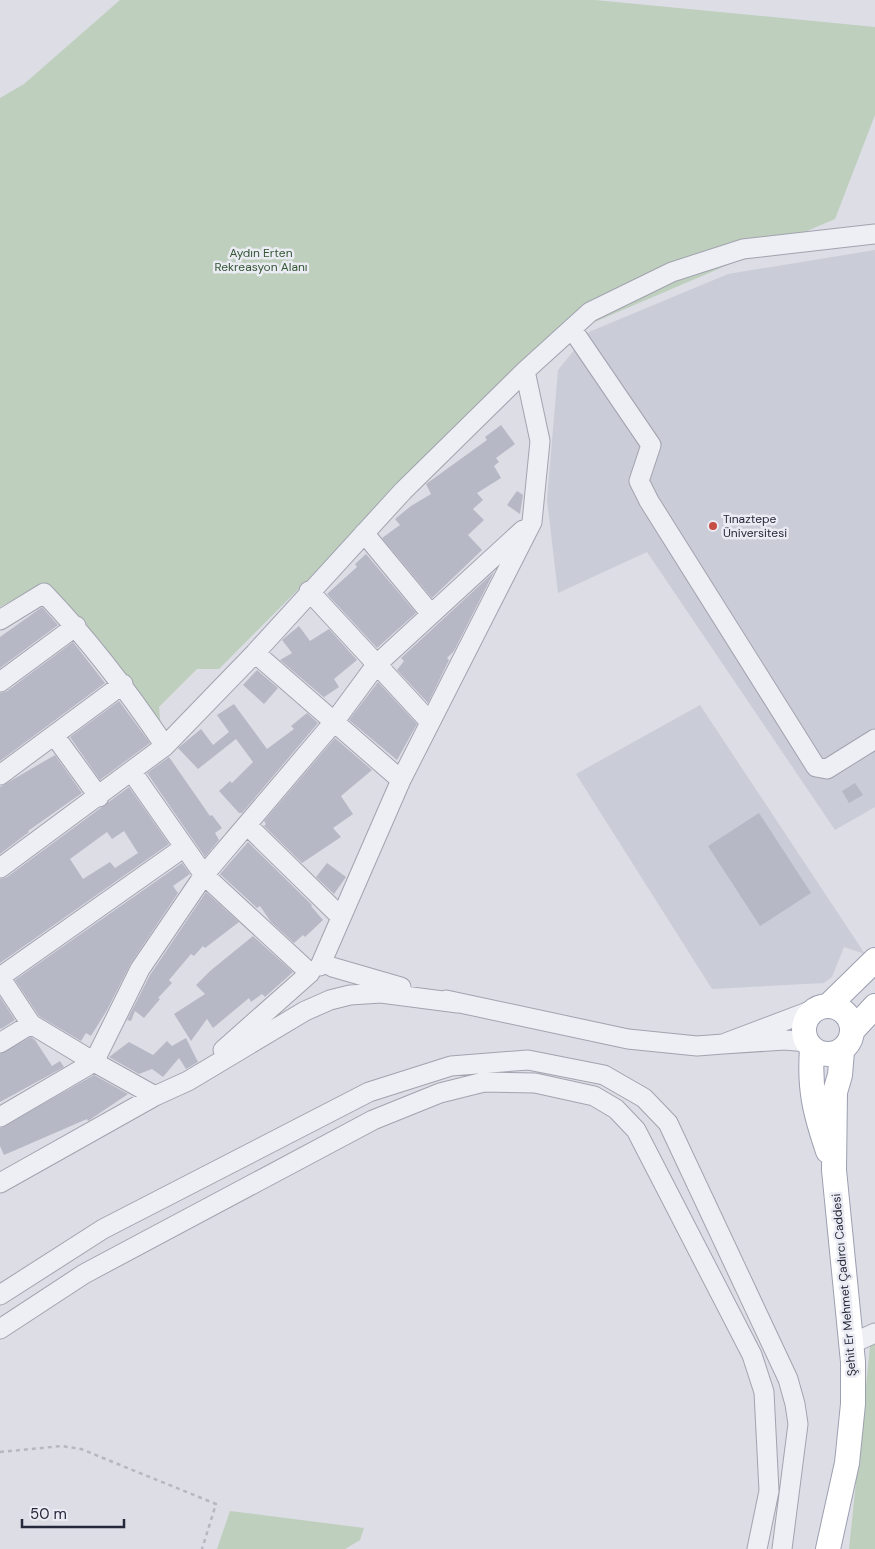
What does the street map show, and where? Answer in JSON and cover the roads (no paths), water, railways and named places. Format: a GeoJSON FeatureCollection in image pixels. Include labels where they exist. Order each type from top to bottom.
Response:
{"type":"FeatureCollection","features":[{"type":"Feature","properties":{"kind":"main road"},"geometry":{"type":"LineString","coordinates":[[875,960],[823,1007],[806,1019],[804,1034],[809,1045],[826,1055],[847,1041],[875,1006]]}},
{"type":"Feature","properties":{"kind":"main road"},"geometry":{"type":"LineString","coordinates":[[823,1007],[843,1011],[852,1024],[847,1041]]}},
{"type":"Feature","properties":{"kind":"main road","name":"Şehit Er Mehmet Çadırcı Caddesi"},"geometry":{"type":"LineString","coordinates":[[828,1549],[851,1437],[853,1404],[851,1344],[834,1170],[834,1092],[840,1075],[847,1041]]}},
{"type":"Feature","properties":{"kind":"main road","name":"Şehit Er Mehmet Çadırcı Caddesi"},"geometry":{"type":"LineString","coordinates":[[809,1045],[814,1110],[834,1170]]}},
{"type":"Feature","properties":{"kind":"street"},"geometry":{"type":"LineString","coordinates":[[0,868],[165,746],[255,653],[309,592],[403,492],[525,371],[590,312],[672,272],[743,249],[875,234]]}},
{"type":"Feature","properties":{"kind":"street"},"geometry":{"type":"LineString","coordinates":[[572,329],[651,445],[639,481],[649,501],[816,767],[827,769],[875,739]]}},
{"type":"Feature","properties":{"kind":"street"},"geometry":{"type":"LineString","coordinates":[[132,772],[204,876],[321,969],[340,975],[342,981],[340,992],[330,1000],[320,1000],[310,994],[307,983],[321,969],[340,916],[401,780],[532,522],[540,441],[525,371]]}},
{"type":"Feature","properties":{"kind":"street"},"geometry":{"type":"LineString","coordinates":[[0,1116],[94,1062],[140,968],[204,876],[334,722],[376,665],[532,522]]}},
{"type":"Feature","properties":{"kind":"street"},"geometry":{"type":"LineString","coordinates":[[364,533],[431,614]]}},
{"type":"Feature","properties":{"kind":"street"},"geometry":{"type":"LineString","coordinates":[[309,592],[430,722]]}},
{"type":"Feature","properties":{"kind":"street"},"geometry":{"type":"LineString","coordinates":[[0,620],[44,593],[76,626],[123,684],[165,746]]}},
{"type":"Feature","properties":{"kind":"street"},"geometry":{"type":"LineString","coordinates":[[0,682],[76,626]]}},
{"type":"Feature","properties":{"kind":"street"},"geometry":{"type":"LineString","coordinates":[[255,653],[401,780]]}},
{"type":"Feature","properties":{"kind":"street"},"geometry":{"type":"LineString","coordinates":[[0,774],[123,684]]}},
{"type":"Feature","properties":{"kind":"street"},"geometry":{"type":"LineString","coordinates":[[54,735],[99,796]]}},
{"type":"Feature","properties":{"kind":"street"},"geometry":{"type":"LineString","coordinates":[[247,825],[340,916]]}},
{"type":"Feature","properties":{"kind":"street"},"geometry":{"type":"LineString","coordinates":[[155,1096],[31,1024],[0,977],[183,848]]}},
{"type":"Feature","properties":{"kind":"street"},"geometry":{"type":"LineString","coordinates":[[321,969],[458,1003],[628,1039],[697,1046],[785,1040],[809,1045]]}},
{"type":"Feature","properties":{"kind":"street"},"geometry":{"type":"LineString","coordinates":[[188,1081],[321,969]]}},
{"type":"Feature","properties":{"kind":"street"},"geometry":{"type":"LineString","coordinates":[[0,1183],[155,1096],[188,1081],[305,1011],[330,1000],[350,995],[381,993],[458,1003]]}},
{"type":"Feature","properties":{"kind":"street"},"geometry":{"type":"LineString","coordinates":[[723,1044],[823,1007]]}},
{"type":"Feature","properties":{"kind":"street"},"geometry":{"type":"LineString","coordinates":[[0,1042],[31,1024]]}},
{"type":"Feature","properties":{"kind":"street"},"geometry":{"type":"LineString","coordinates":[[0,1295],[103,1229],[369,1092],[451,1066],[528,1060],[604,1075],[644,1098],[668,1123],[788,1379],[798,1424],[782,1549]]}},
{"type":"Feature","properties":{"kind":"street"},"geometry":{"type":"LineString","coordinates":[[0,1329],[84,1274],[373,1120],[440,1092],[484,1082],[535,1082],[594,1096],[616,1109],[636,1130],[752,1355],[764,1392],[769,1491],[757,1549]]}},
{"type":"Feature","properties":{"kind":"street"},"geometry":{"type":"LineString","coordinates":[[851,1344],[875,1333]]}},
{"type":"Feature","properties":{"kind":"place","name":"Tınaztepe Üniversitesi"},"geometry":{"type":"Point","coordinates":[713,526]}},
{"type":"Feature","properties":{"kind":"park label","name":"Aydın Erten Rekreasyon Alanı"},"geometry":{"type":"Point","coordinates":[261,260]}}]}
